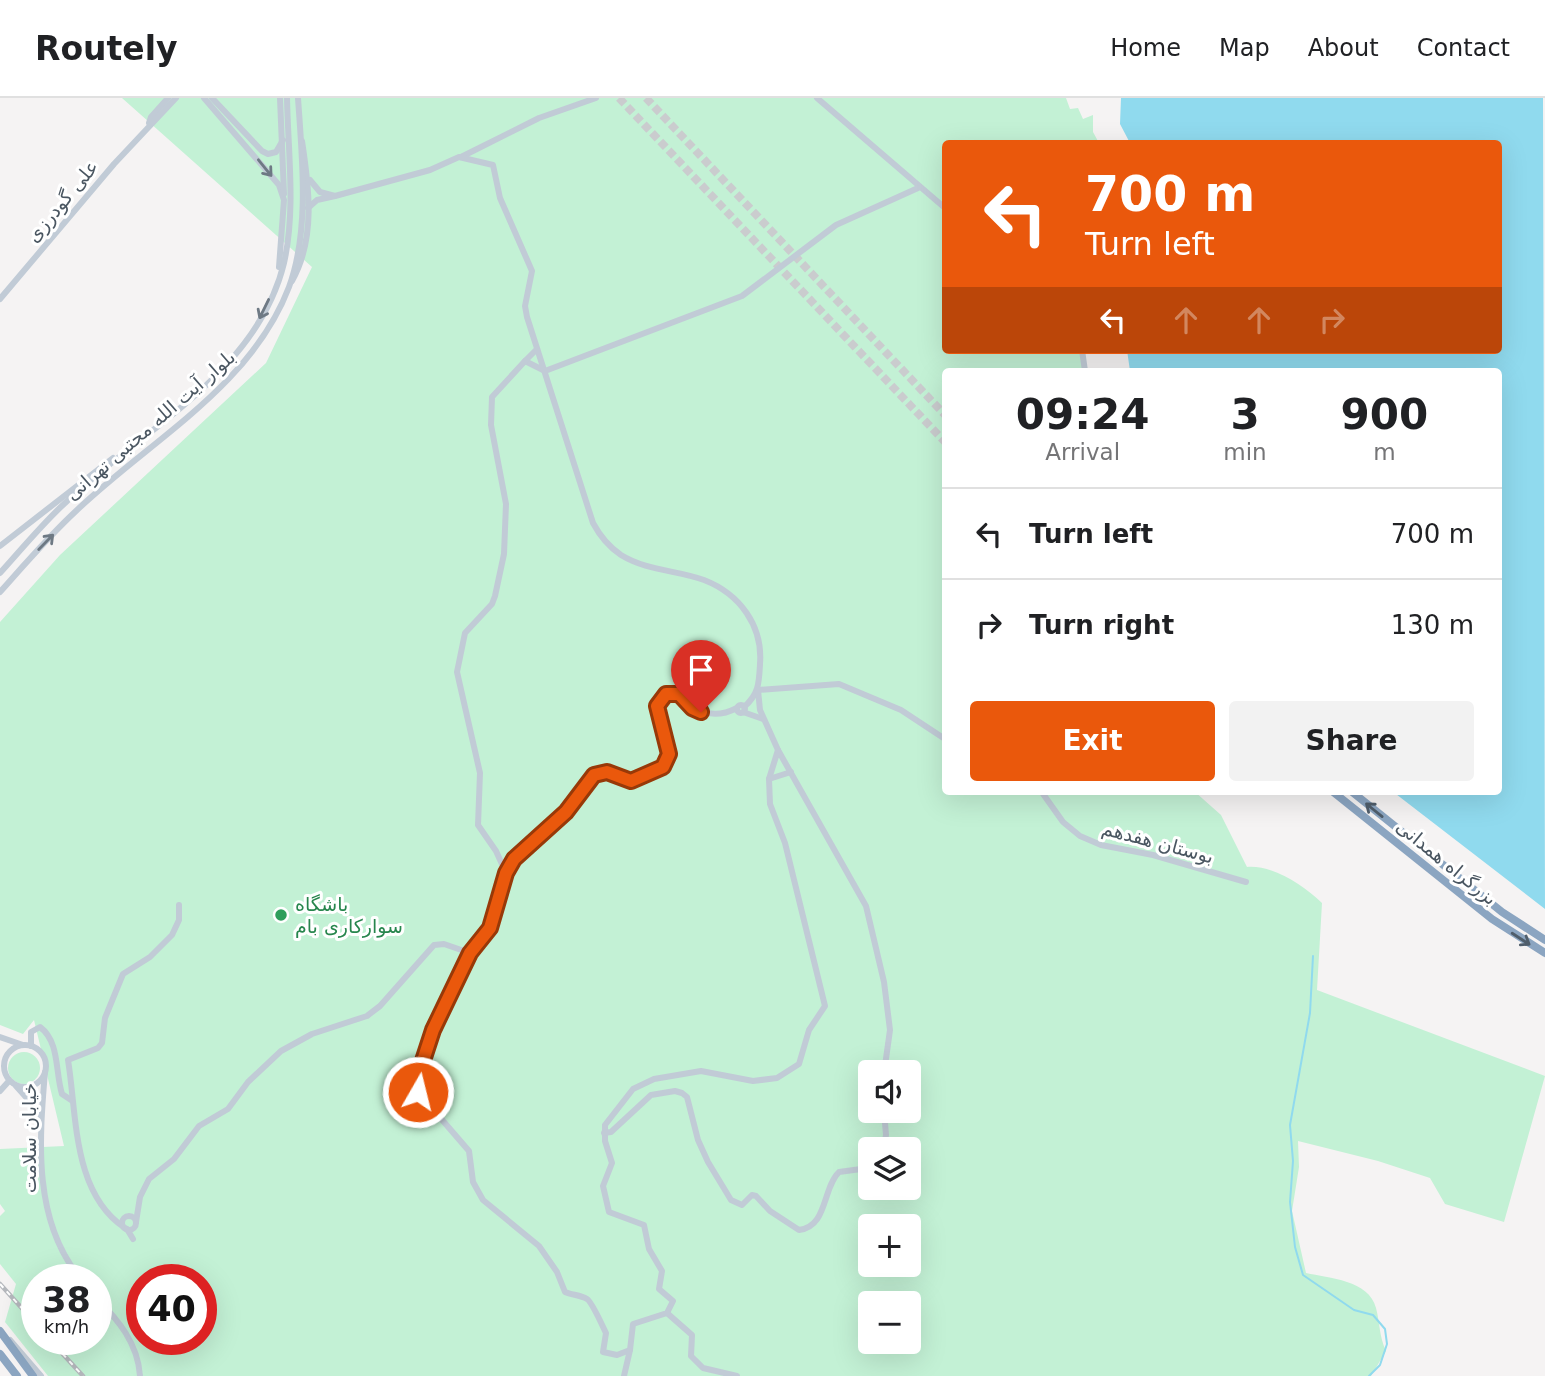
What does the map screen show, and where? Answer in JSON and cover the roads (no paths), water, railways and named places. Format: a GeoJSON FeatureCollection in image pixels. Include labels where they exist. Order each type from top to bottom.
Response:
{"type":"FeatureCollection","features":[{"type":"Feature","properties":{"kind":"highway","name":"بزرگراه همدانی"},"geometry":{"type":"LineString","coordinates":[[1337,795],[1492,919],[1545,953]]}},
{"type":"Feature","properties":{"kind":"highway","name":"بزرگراه همدانی"},"geometry":{"type":"LineString","coordinates":[[1355,795],[1502,912],[1545,940]]}},
{"type":"Feature","properties":{"kind":"highway"},"geometry":{"type":"LineString","coordinates":[[0,1331],[33,1376]]}},
{"type":"Feature","properties":{"kind":"highway"},"geometry":{"type":"LineString","coordinates":[[0,1354],[17,1376]]}},
{"type":"Feature","properties":{"kind":"street"},"geometry":{"type":"LineString","coordinates":[[149,125],[151,117],[168,98]]}},
{"type":"Feature","properties":{"kind":"street"},"geometry":{"type":"LineString","coordinates":[[149,125],[176,98]]}},
{"type":"Feature","properties":{"kind":"street"},"geometry":{"type":"LineString","coordinates":[[204,98],[268,170],[279,185],[284,200]]}},
{"type":"Feature","properties":{"kind":"street"},"geometry":{"type":"LineString","coordinates":[[212,98],[262,152],[276,152],[283,140]]}},
{"type":"Feature","properties":{"kind":"street"},"geometry":{"type":"LineString","coordinates":[[279,277],[284,200],[280,98]]}},
{"type":"Feature","properties":{"kind":"street","name":"بلوار آیت الله مجتبی تهرانی"},"geometry":{"type":"LineString","coordinates":[[0,573],[65,503],[228,363],[262,314],[279,277],[290,209],[287,98]]}},
{"type":"Feature","properties":{"kind":"street","name":"بلوار آیت الله مجتبی تهرانی"},"geometry":{"type":"LineString","coordinates":[[0,592],[76,511],[249,359],[262,341],[289,286],[300,222],[301,128],[298,98]]}},
{"type":"Feature","properties":{"kind":"street"},"geometry":{"type":"LineString","coordinates":[[308,208],[317,200],[430,170],[539,118],[596,98]]}},
{"type":"Feature","properties":{"kind":"street"},"geometry":{"type":"LineString","coordinates":[[817,98],[918,188],[942,206]]}},
{"type":"Feature","properties":{"kind":"street","name":"علی گودرزی"},"geometry":{"type":"LineString","coordinates":[[0,299],[149,125]]}},
{"type":"Feature","properties":{"kind":"street"},"geometry":{"type":"LineString","coordinates":[[289,286],[299,268],[306,243],[309,178],[301,128]]}},
{"type":"Feature","properties":{"kind":"street"},"geometry":{"type":"LineString","coordinates":[[459,157],[493,165],[500,198],[516,229],[532,271],[525,306],[537,349],[587,508],[599,534],[620,555],[632,561],[704,580],[741,605],[757,627],[761,641],[758,690],[763,719],[866,906],[884,982],[890,1030],[886,1060]]}},
{"type":"Feature","properties":{"kind":"street"},"geometry":{"type":"LineString","coordinates":[[309,178],[320,192],[335,196]]}},
{"type":"Feature","properties":{"kind":"street"},"geometry":{"type":"LineString","coordinates":[[525,361],[545,371],[742,296],[822,234],[918,188]]}},
{"type":"Feature","properties":{"kind":"street"},"geometry":{"type":"LineString","coordinates":[[506,873],[496,851],[478,825],[480,773],[457,672],[465,634],[492,604],[504,554],[506,504],[491,425],[492,397],[537,349]]}},
{"type":"Feature","properties":{"kind":"street"},"geometry":{"type":"LineString","coordinates":[[149,432],[151,441],[157,441]]}},
{"type":"Feature","properties":{"kind":"street"},"geometry":{"type":"LineString","coordinates":[[0,546],[74,486],[124,453]]}},
{"type":"Feature","properties":{"kind":"street"},"geometry":{"type":"LineString","coordinates":[[630,1350],[617,1355],[603,1352],[606,1333],[597,1322],[592,1304],[584,1297],[565,1292],[557,1272],[539,1246],[483,1200],[473,1182],[469,1151],[418,1092],[416,1082],[433,1030],[470,953],[490,928],[506,873],[522,850],[555,823],[594,775],[607,772],[631,781],[663,767],[669,754],[657,706],[666,694],[679,694],[692,708],[701,712],[727,713],[741,709],[758,690],[839,684],[901,710],[942,737]]}},
{"type":"Feature","properties":{"kind":"street"},"geometry":{"type":"LineString","coordinates":[[741,709],[763,719]]}},
{"type":"Feature","properties":{"kind":"street"},"geometry":{"type":"LineString","coordinates":[[624,1376],[634,1324],[667,1313],[673,1301],[659,1289],[662,1271],[649,1249],[644,1225],[609,1212],[603,1186],[612,1163],[604,1133],[610,1115],[641,1083],[701,1070],[764,1081],[788,1073],[799,1064],[809,1030],[825,1006],[786,843],[770,804],[769,779],[778,750]]}},
{"type":"Feature","properties":{"kind":"street"},"geometry":{"type":"LineString","coordinates":[[769,779],[791,772]]}},
{"type":"Feature","properties":{"kind":"street","name":"بوستان هفدهم"},"geometry":{"type":"LineString","coordinates":[[1044,795],[1063,821],[1080,836],[1101,845],[1153,855],[1246,882]]}},
{"type":"Feature","properties":{"kind":"street"},"geometry":{"type":"LineString","coordinates":[[131,1227],[110,1216],[86,1169],[71,1100],[68,1060],[93,1051],[102,1043],[105,1018],[123,974],[150,957],[172,935],[179,920],[179,905]]}},
{"type":"Feature","properties":{"kind":"street"},"geometry":{"type":"LineString","coordinates":[[131,1227],[145,1184],[152,1174],[174,1159],[199,1126],[228,1109],[248,1082],[282,1051],[312,1034],[367,1016],[380,1006],[434,945],[444,944],[470,953]]}},
{"type":"Feature","properties":{"kind":"street"},"geometry":{"type":"LineString","coordinates":[[28,1045],[31,1032],[40,1027],[47,1034],[57,1061],[62,1094],[71,1100]]}},
{"type":"Feature","properties":{"kind":"street"},"geometry":{"type":"LineString","coordinates":[[0,1037],[28,1045],[45,1059],[45,1072],[33,1085],[16,1086],[9,1081],[4,1071],[7,1055],[28,1045]]}},
{"type":"Feature","properties":{"kind":"street","name":"خیابان سلامت"},"geometry":{"type":"LineString","coordinates":[[0,1061],[4,1071]]}},
{"type":"Feature","properties":{"kind":"street","name":"خیابان سلامت"},"geometry":{"type":"LineString","coordinates":[[45,1072],[42,1119],[45,1203],[53,1233],[71,1264]]}},
{"type":"Feature","properties":{"kind":"street"},"geometry":{"type":"LineString","coordinates":[[0,1091],[9,1081]]}},
{"type":"Feature","properties":{"kind":"street","name":"خیابان سلامت"},"geometry":{"type":"LineString","coordinates":[[16,1086],[33,1105],[38,1118],[44,1217],[55,1244],[69,1264]]}},
{"type":"Feature","properties":{"kind":"street"},"geometry":{"type":"LineString","coordinates":[[604,1133],[611,1132],[651,1095],[675,1091],[681,1093],[690,1106],[698,1140],[731,1200],[742,1205],[752,1195],[756,1196],[770,1211],[799,1230],[816,1221],[830,1183],[839,1172],[858,1167]]}},
{"type":"Feature","properties":{"kind":"street"},"geometry":{"type":"LineString","coordinates":[[131,1227],[122,1222],[138,1207]]}},
{"type":"Feature","properties":{"kind":"street"},"geometry":{"type":"LineString","coordinates":[[110,1216],[127,1216]]}},
{"type":"Feature","properties":{"kind":"street"},"geometry":{"type":"LineString","coordinates":[[127,1216],[131,1227]]}},
{"type":"Feature","properties":{"kind":"street"},"geometry":{"type":"LineString","coordinates":[[667,1313],[692,1335],[691,1356],[703,1368],[737,1376]]}},
{"type":"Feature","properties":{"kind":"street"},"geometry":{"type":"LineString","coordinates":[[112,1316],[126,1332],[139,1361],[139,1376]]}},
{"type":"Feature","properties":{"kind":"street"},"geometry":{"type":"LineString","coordinates":[[112,1321],[127,1337],[139,1376]]}},
{"type":"Feature","properties":{"kind":"street"},"geometry":{"type":"LineString","coordinates":[[0,1331],[41,1376]]}},
{"type":"Feature","properties":{"kind":"water"},"geometry":{"type":"Polygon","coordinates":[[[1121,98],[1543,98],[1545,909],[1397,795],[1502,795],[1502,368],[1130,368],[1128,354],[1502,354],[1502,140],[1128,140],[1120,124],[1121,98]]]}},
{"type":"Feature","properties":{"kind":"waterway"},"geometry":{"type":"LineString","coordinates":[[1313,956],[1310,1013],[1290,1125],[1293,1161],[1290,1202],[1295,1247],[1303,1275],[1354,1310],[1373,1315],[1385,1329],[1387,1344],[1380,1365],[1369,1376]]}},
{"type":"Feature","properties":{"kind":"tunnel"},"geometry":{"type":"LineString","coordinates":[[619,98],[942,439]]}},
{"type":"Feature","properties":{"kind":"tunnel"},"geometry":{"type":"LineString","coordinates":[[646,98],[942,412]]}},
{"type":"Feature","properties":{"kind":"railway"},"geometry":{"type":"LineString","coordinates":[[0,1284],[21,1307]]}},
{"type":"Feature","properties":{"kind":"railway"},"geometry":{"type":"LineString","coordinates":[[64,1355],[83,1376]]}},
{"type":"Feature","properties":{"kind":"place","name":"باشگاه سوارکاری بام"},"geometry":{"type":"Point","coordinates":[281,915]}}]}
